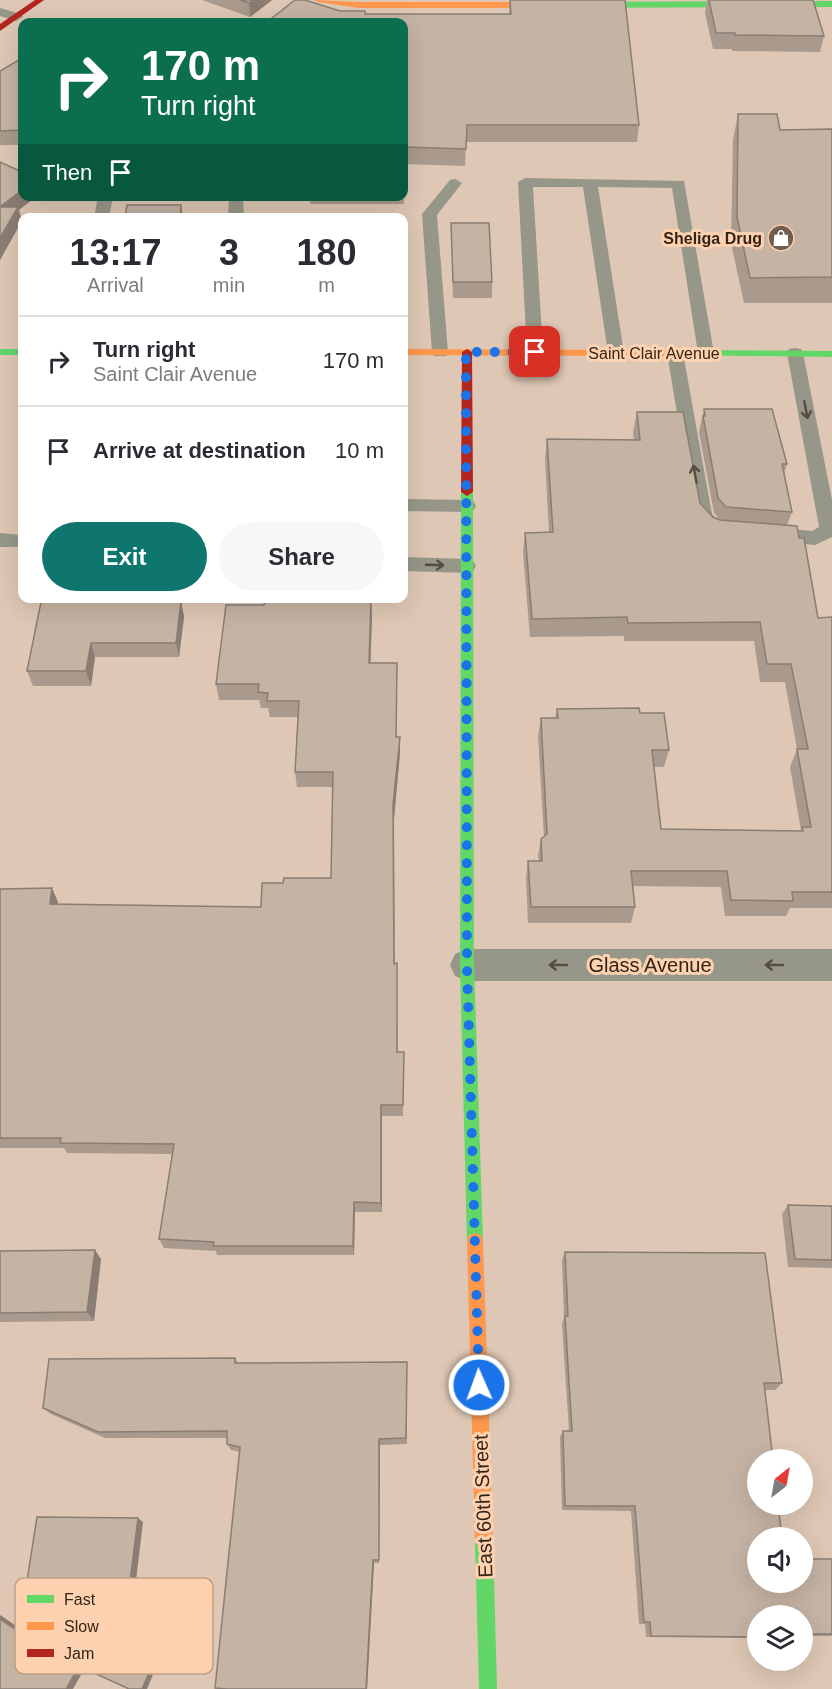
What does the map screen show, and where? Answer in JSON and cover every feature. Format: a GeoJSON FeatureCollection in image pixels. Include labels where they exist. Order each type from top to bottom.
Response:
{"type":"FeatureCollection","features":[{"type":"Feature","properties":{"kind":"street"},"geometry":{"type":"LineString","coordinates":[[0,28],[40,0]]}},
{"type":"Feature","properties":{"kind":"street"},"geometry":{"type":"LineString","coordinates":[[318,0],[359,4],[832,4]]}},
{"type":"Feature","properties":{"kind":"street"},"geometry":{"type":"LineString","coordinates":[[0,352],[18,352]]}},
{"type":"Feature","properties":{"kind":"street","name":"Saint Clair Avenue"},"geometry":{"type":"LineString","coordinates":[[408,352],[832,354]]}},
{"type":"Feature","properties":{"kind":"street","name":"East 60th Street"},"geometry":{"type":"LineString","coordinates":[[466,352],[467,965],[488,1689]]}},
{"type":"Feature","properties":{"kind":"street","name":"Glass Avenue"},"geometry":{"type":"LineString","coordinates":[[467,965],[832,965]]}},
{"type":"Feature","properties":{"kind":"lane"},"geometry":{"type":"LineString","coordinates":[[0,12],[16,17]]}},
{"type":"Feature","properties":{"kind":"lane"},"geometry":{"type":"LineString","coordinates":[[535,352],[525,182],[590,182],[679,184],[706,353]]}},
{"type":"Feature","properties":{"kind":"lane"},"geometry":{"type":"LineString","coordinates":[[590,182],[616,353]]}},
{"type":"Feature","properties":{"kind":"lane"},"geometry":{"type":"LineString","coordinates":[[440,352],[429,214],[455,183]]}},
{"type":"Feature","properties":{"kind":"lane"},"geometry":{"type":"LineString","coordinates":[[675,353],[703,516],[716,530],[727,531]]}},
{"type":"Feature","properties":{"kind":"lane"},"geometry":{"type":"LineString","coordinates":[[749,533],[815,538],[829,530],[795,353]]}},
{"type":"Feature","properties":{"kind":"lane"},"geometry":{"type":"LineString","coordinates":[[408,505],[466,506]]}},
{"type":"Feature","properties":{"kind":"lane"},"geometry":{"type":"LineString","coordinates":[[0,540],[18,541]]}},
{"type":"Feature","properties":{"kind":"lane"},"geometry":{"type":"LineString","coordinates":[[408,564],[467,566]]}},
{"type":"Feature","properties":{"kind":"building"},"geometry":{"type":"Polygon","coordinates":[[[295,0],[305,0],[340,11],[365,11],[365,14],[511,14],[510,0],[625,0],[639,125],[467,125],[466,149],[408,147],[408,18],[272,18],[295,0]]]}},
{"type":"Feature","properties":{"kind":"building"},"geometry":{"type":"Polygon","coordinates":[[[709,0],[813,0],[824,36],[716,33],[709,0]]]}},
{"type":"Feature","properties":{"kind":"building"},"geometry":{"type":"Polygon","coordinates":[[[18,60],[18,130],[0,131],[0,71],[18,60]]]}},
{"type":"Feature","properties":{"kind":"building","name":"Sheliga Drug"},"geometry":{"type":"Polygon","coordinates":[[[738,114],[777,114],[780,130],[832,129],[832,277],[750,278],[737,217],[738,114]]]}},
{"type":"Feature","properties":{"kind":"building"},"geometry":{"type":"Polygon","coordinates":[[[0,162],[18,170],[18,193],[0,207],[0,162]]]}},
{"type":"Feature","properties":{"kind":"building"},"geometry":{"type":"Polygon","coordinates":[[[127,205],[181,205],[180,213],[126,213],[127,205]]]}},
{"type":"Feature","properties":{"kind":"building"},"geometry":{"type":"Polygon","coordinates":[[[0,207],[18,207],[0,238],[0,207]]]}},
{"type":"Feature","properties":{"kind":"building"},"geometry":{"type":"Polygon","coordinates":[[[451,223],[489,223],[492,282],[453,282],[451,223]]]}},
{"type":"Feature","properties":{"kind":"building"},"geometry":{"type":"Polygon","coordinates":[[[704,409],[772,409],[787,464],[782,464],[792,512],[726,507],[718,498],[703,416],[705,416],[704,409]]]}},
{"type":"Feature","properties":{"kind":"building"},"geometry":{"type":"Polygon","coordinates":[[[637,412],[683,412],[700,503],[713,517],[720,520],[797,526],[799,538],[804,538],[818,618],[832,617],[832,892],[792,892],[793,901],[731,900],[727,871],[631,871],[635,907],[531,907],[528,861],[542,861],[541,839],[547,834],[541,718],[558,718],[557,709],[639,708],[640,713],[664,713],[669,750],[652,750],[661,829],[803,831],[802,827],[811,827],[797,749],[808,749],[791,664],[767,664],[760,622],[628,623],[627,617],[532,619],[525,533],[553,532],[547,439],[640,440],[637,412]]]}},
{"type":"Feature","properties":{"kind":"building"},"geometry":{"type":"Polygon","coordinates":[[[41,603],[181,603],[176,643],[91,643],[86,671],[27,671],[41,603]]]}},
{"type":"Feature","properties":{"kind":"building"},"geometry":{"type":"Polygon","coordinates":[[[264,603],[371,603],[369,663],[397,663],[396,737],[400,737],[393,805],[394,964],[397,963],[397,1052],[404,1052],[403,1105],[381,1105],[381,1203],[354,1202],[353,1246],[213,1246],[214,1242],[159,1239],[174,1144],[60,1143],[61,1138],[0,1138],[0,889],[52,888],[50,904],[261,907],[262,883],[283,883],[284,878],[331,878],[333,772],[295,772],[299,701],[267,701],[268,693],[258,692],[259,684],[216,684],[226,605],[264,605],[264,603]]]}},
{"type":"Feature","properties":{"kind":"building"},"geometry":{"type":"Polygon","coordinates":[[[788,1205],[832,1206],[832,1260],[795,1259],[788,1205]]]}},
{"type":"Feature","properties":{"kind":"building"},"geometry":{"type":"Polygon","coordinates":[[[95,1250],[87,1312],[0,1313],[0,1251],[95,1250]]]}},
{"type":"Feature","properties":{"kind":"building"},"geometry":{"type":"Polygon","coordinates":[[[565,1252],[765,1253],[782,1383],[764,1383],[772,1449],[747,1449],[747,1515],[779,1515],[781,1527],[747,1527],[747,1593],[813,1593],[813,1559],[832,1559],[832,1634],[813,1634],[813,1605],[747,1605],[747,1637],[651,1636],[650,1622],[644,1622],[635,1506],[565,1506],[563,1431],[572,1431],[565,1316],[568,1316],[565,1252]]]}},
{"type":"Feature","properties":{"kind":"building"},"geometry":{"type":"Polygon","coordinates":[[[235,1358],[235,1363],[407,1362],[406,1438],[379,1439],[379,1560],[373,1560],[366,1689],[215,1688],[240,1447],[227,1444],[227,1431],[98,1432],[43,1408],[49,1359],[235,1358]]]}},
{"type":"Feature","properties":{"kind":"building"},"geometry":{"type":"Polygon","coordinates":[[[37,1517],[138,1518],[130,1578],[27,1578],[37,1517]]]}},
{"type":"Feature","properties":{"kind":"building"},"geometry":{"type":"Polygon","coordinates":[[[0,1619],[15,1629],[15,1674],[74,1674],[66,1689],[0,1689],[0,1619]]]}},
{"type":"Feature","properties":{"kind":"building"},"geometry":{"type":"Polygon","coordinates":[[[96,1674],[148,1674],[142,1689],[129,1689],[96,1674]]]}},
{"type":"Feature","properties":{"kind":"traffic: fast"},"geometry":{"type":"LineString","coordinates":[[508,5],[832,4]]}},
{"type":"Feature","properties":{"kind":"traffic: fast"},"geometry":{"type":"LineString","coordinates":[[0,352],[18,352]]}},
{"type":"Feature","properties":{"kind":"traffic: fast"},"geometry":{"type":"LineString","coordinates":[[678,353],[832,354]]}},
{"type":"Feature","properties":{"kind":"traffic: fast"},"geometry":{"type":"LineString","coordinates":[[467,492],[467,965],[475,1241]]}},
{"type":"Feature","properties":{"kind":"traffic: fast"},"geometry":{"type":"LineString","coordinates":[[484,1541],[488,1689]]}},
{"type":"Feature","properties":{"kind":"traffic: slow"},"geometry":{"type":"LineString","coordinates":[[318,0],[359,5],[508,5]]}},
{"type":"Feature","properties":{"kind":"traffic: slow"},"geometry":{"type":"LineString","coordinates":[[408,352],[678,353]]}},
{"type":"Feature","properties":{"kind":"traffic: slow"},"geometry":{"type":"LineString","coordinates":[[475,1241],[484,1541]]}},
{"type":"Feature","properties":{"kind":"traffic: jam"},"geometry":{"type":"LineString","coordinates":[[0,28],[40,0]]}},
{"type":"Feature","properties":{"kind":"traffic: jam"},"geometry":{"type":"LineString","coordinates":[[467,352],[467,492]]}},
{"type":"Feature","properties":{"kind":"place","name":"Sheliga Drug"},"geometry":{"type":"Point","coordinates":[781,238]}},
{"type":"Feature","properties":{"kind":"route"},"geometry":{"type":"LineString","coordinates":[[479,1385],[467,965],[466,352],[535,352]]}}]}
